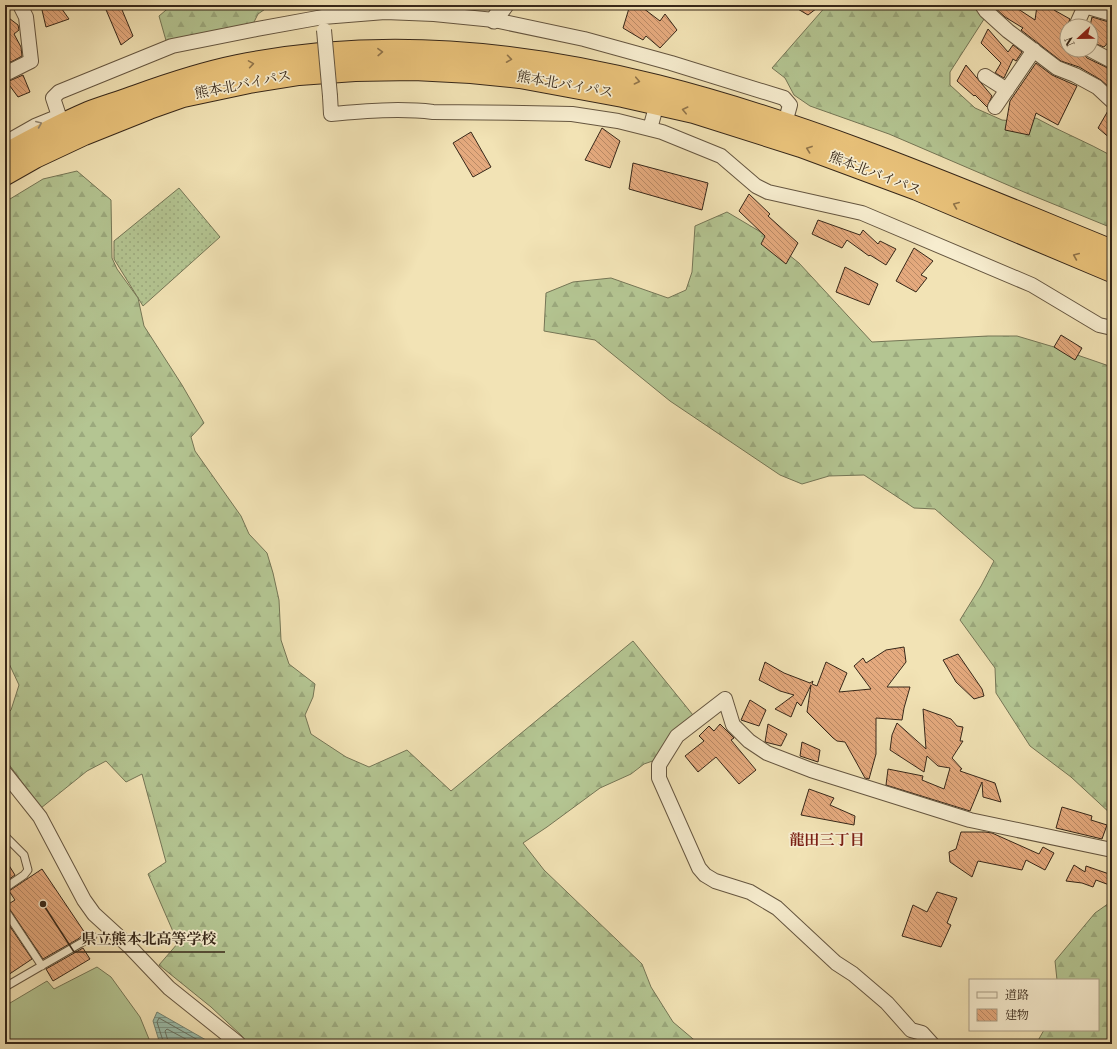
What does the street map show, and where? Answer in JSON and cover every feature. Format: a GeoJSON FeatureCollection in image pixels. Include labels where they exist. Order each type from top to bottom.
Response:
{"type":"FeatureCollection","features":[{"type":"Feature","properties":{"kind":"highway","name":"熊本北バイパス"},"geometry":{"type":"LineString","coordinates":[[5,155],[28,142],[89,113],[165,86],[221,70],[292,58],[341,53],[420,51],[479,55],[588,71],[656,85],[785,123],[857,148],[1112,250]]}},
{"type":"Feature","properties":{"kind":"highway","name":"熊本北バイパス"},"geometry":{"type":"LineString","coordinates":[[5,174],[35,157],[84,134],[183,96],[249,82],[299,74],[362,70],[414,69],[470,72],[520,77],[623,96],[694,112],[823,154],[917,189],[1112,271]]}},
{"type":"Feature","properties":{"kind":"street"},"geometry":{"type":"LineString","coordinates":[[5,74],[31,61],[26,17],[20,5]]}},
{"type":"Feature","properties":{"kind":"street"},"geometry":{"type":"LineString","coordinates":[[494,20],[505,5]]}},
{"type":"Feature","properties":{"kind":"street"},"geometry":{"type":"LineString","coordinates":[[982,5],[986,11],[1008,31],[1057,68],[1075,75],[1096,87],[1112,101]]}},
{"type":"Feature","properties":{"kind":"street"},"geometry":{"type":"LineString","coordinates":[[1079,18],[1083,5],[1112,14]]}},
{"type":"Feature","properties":{"kind":"street"},"geometry":{"type":"LineString","coordinates":[[60,116],[53,98],[59,92],[172,46],[322,18],[385,12],[434,14],[494,20],[584,39],[671,63],[784,98],[790,105],[785,123]]}},
{"type":"Feature","properties":{"kind":"street"},"geometry":{"type":"LineString","coordinates":[[322,18],[331,114],[368,111],[523,112],[572,114],[618,121],[662,132],[721,156],[756,186],[768,192],[862,213],[1032,285],[1098,325],[1112,328]]}},
{"type":"Feature","properties":{"kind":"street"},"geometry":{"type":"LineString","coordinates":[[995,107],[1034,50]]}},
{"type":"Feature","properties":{"kind":"street"},"geometry":{"type":"LineString","coordinates":[[1099,54],[1112,61]]}},
{"type":"Feature","properties":{"kind":"street"},"geometry":{"type":"LineString","coordinates":[[5,143],[35,126],[146,84],[184,75],[221,70]]}},
{"type":"Feature","properties":{"kind":"street"},"geometry":{"type":"LineString","coordinates":[[985,76],[1007,90]]}},
{"type":"Feature","properties":{"kind":"street"},"geometry":{"type":"LineString","coordinates":[[650,129],[657,103]]}},
{"type":"Feature","properties":{"kind":"street"},"geometry":{"type":"LineString","coordinates":[[5,186],[30,169],[75,143],[149,108]]}},
{"type":"Feature","properties":{"kind":"street"},"geometry":{"type":"LineString","coordinates":[[932,1044],[922,1034],[911,1030],[887,1003],[852,974],[836,963],[777,908],[750,892],[714,881],[705,876],[698,868],[659,778],[660,765],[677,736],[725,699],[733,725],[748,741],[767,753],[812,770],[970,820],[1112,850]]}},
{"type":"Feature","properties":{"kind":"street"},"geometry":{"type":"LineString","coordinates":[[5,773],[40,816],[84,900],[94,914],[129,946],[169,988],[239,1044]]}},
{"type":"Feature","properties":{"kind":"lane"},"geometry":{"type":"LineString","coordinates":[[5,836],[24,855],[28,870],[24,875],[5,888]]}},
{"type":"Feature","properties":{"kind":"lane"},"geometry":{"type":"LineString","coordinates":[[5,910],[42,966]]}},
{"type":"Feature","properties":{"kind":"lane"},"geometry":{"type":"LineString","coordinates":[[5,987],[93,936]]}},
{"type":"Feature","properties":{"kind":"green space"},"geometry":{"type":"Polygon","coordinates":[[[172,5],[271,5],[258,14],[250,30],[167,44],[159,16],[172,5]]]}},
{"type":"Feature","properties":{"kind":"green space"},"geometry":{"type":"Polygon","coordinates":[[[827,5],[978,5],[986,16],[950,72],[950,85],[975,108],[1002,120],[1023,122],[1036,118],[1112,156],[1112,228],[889,134],[810,106],[794,95],[785,78],[772,68],[827,5]]]}},
{"type":"Feature","properties":{"kind":"green space"},"geometry":{"type":"Polygon","coordinates":[[[77,171],[111,200],[112,258],[117,269],[138,298],[144,326],[182,385],[204,423],[191,437],[195,451],[241,516],[249,534],[267,553],[279,600],[281,640],[289,664],[315,684],[313,697],[305,715],[311,734],[346,757],[369,767],[407,750],[451,791],[633,641],[697,720],[664,757],[644,764],[631,774],[600,788],[523,843],[544,870],[642,964],[651,987],[673,1022],[699,1044],[246,1044],[242,1036],[211,1007],[159,965],[178,943],[148,874],[166,862],[142,774],[126,782],[106,761],[87,771],[41,808],[5,759],[5,716],[11,710],[19,685],[5,655],[5,202],[43,179],[77,171]]]}},
{"type":"Feature","properties":{"kind":"green space"},"geometry":{"type":"Polygon","coordinates":[[[179,188],[220,237],[143,306],[114,259],[114,241],[179,188]]]}},
{"type":"Feature","properties":{"kind":"green space"},"geometry":{"type":"Polygon","coordinates":[[[727,212],[759,231],[799,263],[872,342],[1017,336],[1112,367],[1112,815],[1071,777],[1030,746],[996,693],[995,668],[960,620],[981,586],[994,561],[935,509],[914,508],[864,475],[829,476],[802,484],[780,475],[670,401],[595,340],[544,331],[546,293],[573,282],[611,278],[668,298],[686,290],[692,272],[695,226],[727,212]]]}},
{"type":"Feature","properties":{"kind":"green space"},"geometry":{"type":"Polygon","coordinates":[[[1112,901],[1112,1044],[1036,1044],[1043,1031],[1099,1031],[1099,979],[1057,979],[1055,961],[1095,913],[1112,901]]]}},
{"type":"Feature","properties":{"kind":"green space"},"geometry":{"type":"Polygon","coordinates":[[[97,967],[111,977],[140,1017],[151,1044],[5,1044],[5,1006],[47,981],[54,989],[97,967]]]}},
{"type":"Feature","properties":{"kind":"water"},"geometry":{"type":"Polygon","coordinates":[[[157,1012],[213,1044],[160,1044],[153,1021],[157,1012]]]}},
{"type":"Feature","properties":{"kind":"building"},"geometry":{"type":"Polygon","coordinates":[[[50,5],[59,5],[69,19],[46,27],[42,10],[50,5]]]}},
{"type":"Feature","properties":{"kind":"building"},"geometry":{"type":"Polygon","coordinates":[[[104,5],[120,5],[133,36],[121,45],[104,5]]]}},
{"type":"Feature","properties":{"kind":"building"},"geometry":{"type":"Polygon","coordinates":[[[630,5],[639,5],[660,21],[665,14],[677,30],[660,48],[646,36],[643,40],[623,28],[630,5]]]}},
{"type":"Feature","properties":{"kind":"building"},"geometry":{"type":"Polygon","coordinates":[[[791,5],[821,5],[808,15],[791,5]]]}},
{"type":"Feature","properties":{"kind":"building"},"geometry":{"type":"Polygon","coordinates":[[[992,5],[1012,5],[1035,20],[1037,6],[1055,7],[1054,10],[1068,18],[1059,18],[1059,58],[1087,58],[1112,71],[1112,83],[1109,87],[1101,80],[1079,67],[1061,61],[1021,30],[1023,28],[1005,17],[992,5]]]}},
{"type":"Feature","properties":{"kind":"building"},"geometry":{"type":"Polygon","coordinates":[[[5,15],[18,25],[19,30],[14,34],[21,47],[22,56],[11,62],[5,60],[5,15]]]}},
{"type":"Feature","properties":{"kind":"building"},"geometry":{"type":"Polygon","coordinates":[[[1099,19],[1112,23],[1112,38],[1104,47],[1099,45],[1099,19]]]}},
{"type":"Feature","properties":{"kind":"building"},"geometry":{"type":"Polygon","coordinates":[[[988,29],[1008,52],[1013,45],[1022,52],[1016,61],[1013,59],[1004,78],[995,73],[1001,63],[981,43],[988,29]]]}},
{"type":"Feature","properties":{"kind":"building"},"geometry":{"type":"Polygon","coordinates":[[[1036,63],[1052,75],[1077,86],[1058,125],[1036,113],[1029,135],[1005,130],[1010,101],[1036,63]]]}},
{"type":"Feature","properties":{"kind":"building"},"geometry":{"type":"Polygon","coordinates":[[[966,65],[992,96],[987,107],[975,95],[974,96],[957,81],[966,65]]]}},
{"type":"Feature","properties":{"kind":"building"},"geometry":{"type":"Polygon","coordinates":[[[23,75],[30,92],[18,97],[7,82],[23,75]]]}},
{"type":"Feature","properties":{"kind":"building"},"geometry":{"type":"Polygon","coordinates":[[[1109,109],[1112,109],[1112,140],[1098,128],[1109,109]]]}},
{"type":"Feature","properties":{"kind":"building"},"geometry":{"type":"Polygon","coordinates":[[[602,128],[620,141],[610,168],[585,160],[602,128]]]}},
{"type":"Feature","properties":{"kind":"building"},"geometry":{"type":"Polygon","coordinates":[[[471,132],[491,167],[473,177],[453,143],[471,132]]]}},
{"type":"Feature","properties":{"kind":"building"},"geometry":{"type":"Polygon","coordinates":[[[633,163],[708,183],[702,210],[629,189],[633,163]]]}},
{"type":"Feature","properties":{"kind":"building"},"geometry":{"type":"Polygon","coordinates":[[[749,194],[770,214],[768,216],[798,243],[786,264],[761,244],[765,236],[739,211],[749,194]]]}},
{"type":"Feature","properties":{"kind":"building"},"geometry":{"type":"Polygon","coordinates":[[[818,220],[860,235],[863,230],[878,244],[880,241],[896,249],[886,265],[870,255],[869,256],[847,240],[842,248],[812,234],[818,220]]]}},
{"type":"Feature","properties":{"kind":"building"},"geometry":{"type":"Polygon","coordinates":[[[914,248],[933,261],[921,275],[927,278],[916,292],[896,281],[914,248]]]}},
{"type":"Feature","properties":{"kind":"building"},"geometry":{"type":"Polygon","coordinates":[[[845,267],[878,284],[869,305],[836,292],[845,267]]]}},
{"type":"Feature","properties":{"kind":"building"},"geometry":{"type":"Polygon","coordinates":[[[1061,335],[1082,348],[1075,360],[1054,347],[1061,335]]]}},
{"type":"Feature","properties":{"kind":"building"},"geometry":{"type":"Polygon","coordinates":[[[904,647],[906,662],[887,687],[910,687],[902,720],[876,718],[876,754],[869,779],[865,778],[845,742],[837,741],[833,738],[807,712],[811,685],[801,706],[797,702],[791,717],[775,709],[794,695],[780,691],[759,680],[765,662],[784,673],[810,683],[813,681],[812,684],[817,686],[826,662],[847,673],[839,692],[871,689],[854,666],[863,658],[866,663],[886,650],[904,647]]]}},
{"type":"Feature","properties":{"kind":"building"},"geometry":{"type":"Polygon","coordinates":[[[958,654],[982,689],[984,696],[974,699],[956,682],[943,660],[958,654]]]}},
{"type":"Feature","properties":{"kind":"building"},"geometry":{"type":"Polygon","coordinates":[[[750,700],[766,710],[759,726],[741,720],[750,700]]]}},
{"type":"Feature","properties":{"kind":"building"},"geometry":{"type":"Polygon","coordinates":[[[923,709],[951,719],[957,726],[963,727],[960,741],[963,741],[952,758],[962,769],[960,771],[995,783],[1001,802],[983,797],[982,782],[970,811],[886,785],[888,769],[923,776],[922,780],[944,789],[950,768],[938,766],[927,756],[924,772],[890,750],[892,735],[897,723],[926,749],[923,709]]]}},
{"type":"Feature","properties":{"kind":"building"},"geometry":{"type":"Polygon","coordinates":[[[720,724],[734,738],[731,740],[756,770],[739,784],[716,757],[698,772],[685,756],[704,741],[699,736],[709,726],[714,731],[720,724]]]}},
{"type":"Feature","properties":{"kind":"building"},"geometry":{"type":"Polygon","coordinates":[[[768,724],[787,734],[781,746],[765,742],[768,724]]]}},
{"type":"Feature","properties":{"kind":"building"},"geometry":{"type":"Polygon","coordinates":[[[802,742],[820,750],[818,762],[800,756],[802,742]]]}},
{"type":"Feature","properties":{"kind":"building"},"geometry":{"type":"Polygon","coordinates":[[[809,789],[834,798],[830,805],[855,816],[854,825],[801,815],[809,789]]]}},
{"type":"Feature","properties":{"kind":"building"},"geometry":{"type":"Polygon","coordinates":[[[1062,807],[1092,816],[1091,820],[1107,825],[1102,839],[1056,828],[1062,807]]]}},
{"type":"Feature","properties":{"kind":"building"},"geometry":{"type":"Polygon","coordinates":[[[961,832],[992,833],[1039,854],[1043,847],[1054,853],[1045,870],[1026,860],[1022,870],[978,861],[972,877],[950,862],[949,852],[956,849],[961,832]]]}},
{"type":"Feature","properties":{"kind":"building"},"geometry":{"type":"Polygon","coordinates":[[[5,859],[15,875],[5,882],[5,859]]]}},
{"type":"Feature","properties":{"kind":"building"},"geometry":{"type":"Polygon","coordinates":[[[1074,865],[1085,872],[1086,866],[1112,875],[1112,886],[1096,880],[1093,887],[1082,883],[1066,881],[1074,865]]]}},
{"type":"Feature","properties":{"kind":"building"},"geometry":{"type":"Polygon","coordinates":[[[42,869],[85,933],[78,939],[43,959],[7,905],[15,900],[9,891],[42,869]]]}},
{"type":"Feature","properties":{"kind":"building"},"geometry":{"type":"Polygon","coordinates":[[[937,892],[957,898],[947,923],[951,925],[941,947],[902,936],[913,905],[927,912],[937,892]]]}},
{"type":"Feature","properties":{"kind":"building"},"geometry":{"type":"Polygon","coordinates":[[[5,919],[32,959],[5,977],[5,919]]]}},
{"type":"Feature","properties":{"kind":"building"},"geometry":{"type":"Polygon","coordinates":[[[83,948],[90,959],[53,981],[46,969],[83,948]]]}},
{"type":"Feature","properties":{"kind":"place","name":"県立熊本北高等学校"},"geometry":{"type":"Point","coordinates":[43,904]}},
{"type":"Feature","properties":{"kind":"district","name":"龍田三丁目"},"geometry":{"type":"Point","coordinates":[827,840]}}]}
